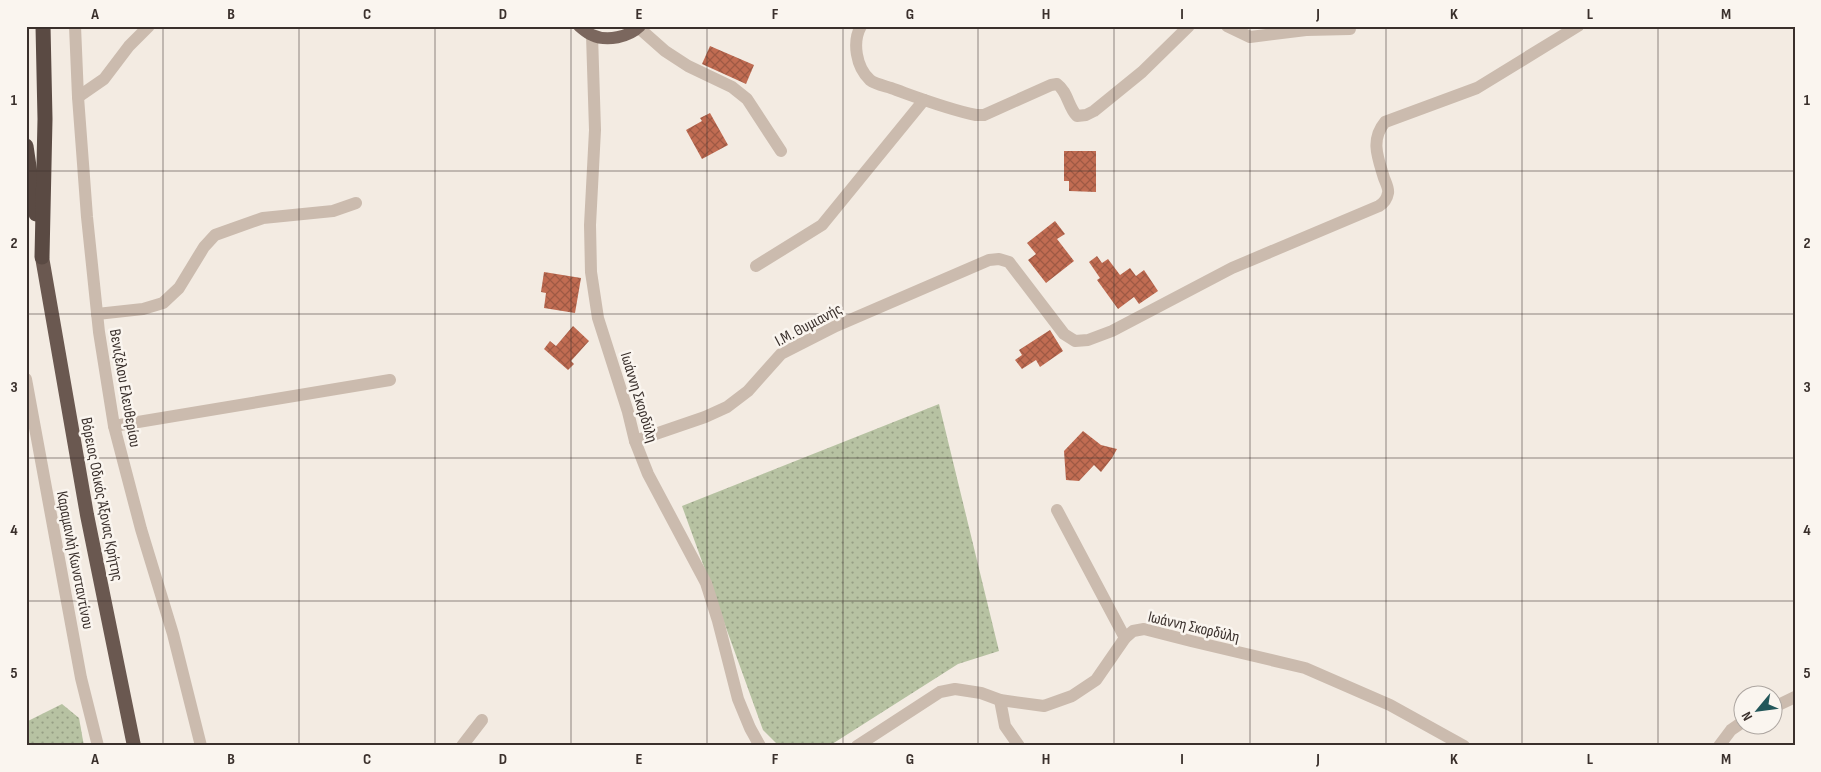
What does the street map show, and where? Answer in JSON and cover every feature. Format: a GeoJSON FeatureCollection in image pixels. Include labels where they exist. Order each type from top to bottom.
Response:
{"type":"FeatureCollection","features":[{"type":"Feature","properties":{"kind":"highway","name":"Βόρειος Οδικός Άξονας Κρήτης"},"geometry":{"type":"LineString","coordinates":[[42,26],[45,119],[42,257]]}},
{"type":"Feature","properties":{"kind":"highway","name":"Βόρειος Οδικός Άξονας Κρήτης"},"geometry":{"type":"LineString","coordinates":[[26,146],[42,257],[87,515],[134,746]]}},
{"type":"Feature","properties":{"kind":"main road"},"geometry":{"type":"LineString","coordinates":[[579,26],[592,35],[602,38],[628,36],[640,27]]}},
{"type":"Feature","properties":{"kind":"street","name":"Βενιζέλου Ελευθερίου"},"geometry":{"type":"LineString","coordinates":[[75,26],[87,217],[97,314],[114,426],[141,529],[173,634],[201,746]]}},
{"type":"Feature","properties":{"kind":"street"},"geometry":{"type":"LineString","coordinates":[[78,97],[104,78],[129,46],[149,26]]}},
{"type":"Feature","properties":{"kind":"street"},"geometry":{"type":"LineString","coordinates":[[861,26],[856,39],[857,58],[870,80],[924,100],[976,116],[984,115],[1057,84],[1061,87],[1072,111],[1077,116],[1086,115],[1094,111],[1142,72],[1189,26]]}},
{"type":"Feature","properties":{"kind":"street"},"geometry":{"type":"LineString","coordinates":[[1226,26],[1250,37],[1306,28],[1350,29]]}},
{"type":"Feature","properties":{"kind":"street","name":"Ι.Μ. Θυμιανής"},"geometry":{"type":"LineString","coordinates":[[635,442],[705,417],[727,407],[748,391],[781,354],[836,326],[989,260],[999,259],[1010,262],[1064,334],[1076,341],[1088,340],[1112,331],[1232,268],[1379,206],[1385,201],[1389,192],[1376,152],[1376,139],[1380,128],[1385,122],[1477,88],[1578,26]]}},
{"type":"Feature","properties":{"kind":"street"},"geometry":{"type":"LineString","coordinates":[[640,27],[665,51],[688,66],[732,87],[747,99],[781,151]]}},
{"type":"Feature","properties":{"kind":"street","name":"Ιωάννη Σκορδύλη"},"geometry":{"type":"LineString","coordinates":[[592,35],[595,130],[590,225],[591,272],[598,318],[628,412],[635,442],[648,474],[706,583],[738,699],[760,746]]}},
{"type":"Feature","properties":{"kind":"street"},"geometry":{"type":"LineString","coordinates":[[756,266],[822,225],[924,100]]}},
{"type":"Feature","properties":{"kind":"street"},"geometry":{"type":"LineString","coordinates":[[97,314],[143,309],[163,303],[179,288],[204,247],[216,235],[263,218],[333,211],[356,203]]}},
{"type":"Feature","properties":{"kind":"street","name":"Καραμανλή Κωνσταντίνου"},"geometry":{"type":"LineString","coordinates":[[26,379],[81,678],[98,746]]}},
{"type":"Feature","properties":{"kind":"street"},"geometry":{"type":"LineString","coordinates":[[114,426],[390,380]]}},
{"type":"Feature","properties":{"kind":"street"},"geometry":{"type":"LineString","coordinates":[[857,746],[940,692],[955,689],[980,693],[1000,700],[1044,706],[1072,696],[1096,680],[1125,638],[1057,510]]}},
{"type":"Feature","properties":{"kind":"street","name":"Ιωάννη Σκορδύλη"},"geometry":{"type":"LineString","coordinates":[[1125,638],[1133,631],[1144,629],[1191,642],[1305,668],[1390,705],[1464,746]]}},
{"type":"Feature","properties":{"kind":"street"},"geometry":{"type":"LineString","coordinates":[[1000,700],[1005,726],[1019,746]]}},
{"type":"Feature","properties":{"kind":"street"},"geometry":{"type":"LineString","coordinates":[[462,746],[482,720]]}},
{"type":"Feature","properties":{"kind":"street"},"geometry":{"type":"LineString","coordinates":[[1718,746],[1734,728]]}},
{"type":"Feature","properties":{"kind":"green space"},"geometry":{"type":"Polygon","coordinates":[[[939,404],[999,651],[958,664],[829,746],[779,746],[763,730],[682,506],[939,404]]]}},
{"type":"Feature","properties":{"kind":"green space"},"geometry":{"type":"Polygon","coordinates":[[[62,704],[79,718],[84,746],[26,746],[26,722],[62,704]]]}},
{"type":"Feature","properties":{"kind":"building"},"geometry":{"type":"Polygon","coordinates":[[[710,46],[754,65],[746,84],[702,64],[710,46]]]}},
{"type":"Feature","properties":{"kind":"building"},"geometry":{"type":"Polygon","coordinates":[[[710,113],[728,145],[702,159],[686,130],[702,121],[700,118],[710,113]]]}},
{"type":"Feature","properties":{"kind":"building"},"geometry":{"type":"Polygon","coordinates":[[[1064,151],[1096,151],[1096,192],[1069,191],[1069,181],[1064,181],[1064,151]]]}},
{"type":"Feature","properties":{"kind":"building"},"geometry":{"type":"Polygon","coordinates":[[[1055,221],[1065,234],[1057,239],[1074,261],[1046,283],[1028,260],[1036,254],[1027,243],[1055,221]]]}},
{"type":"Feature","properties":{"kind":"building"},"geometry":{"type":"Polygon","coordinates":[[[1097,256],[1102,263],[1108,259],[1120,275],[1130,268],[1136,276],[1144,270],[1158,291],[1139,304],[1134,297],[1118,309],[1097,280],[1100,278],[1089,262],[1097,256]]]}},
{"type":"Feature","properties":{"kind":"building"},"geometry":{"type":"Polygon","coordinates":[[[544,272],[581,278],[575,313],[544,308],[546,293],[541,292],[544,272]]]}},
{"type":"Feature","properties":{"kind":"building"},"geometry":{"type":"Polygon","coordinates":[[[573,326],[589,341],[571,361],[574,364],[568,370],[544,349],[550,341],[556,346],[573,326]]]}},
{"type":"Feature","properties":{"kind":"building"},"geometry":{"type":"Polygon","coordinates":[[[1050,330],[1063,351],[1040,367],[1036,360],[1022,369],[1015,360],[1022,355],[1019,350],[1050,330]]]}},
{"type":"Feature","properties":{"kind":"building"},"geometry":{"type":"Polygon","coordinates":[[[1083,431],[1101,445],[1117,449],[1101,472],[1094,465],[1079,481],[1066,480],[1064,451],[1083,431]]]}}]}
